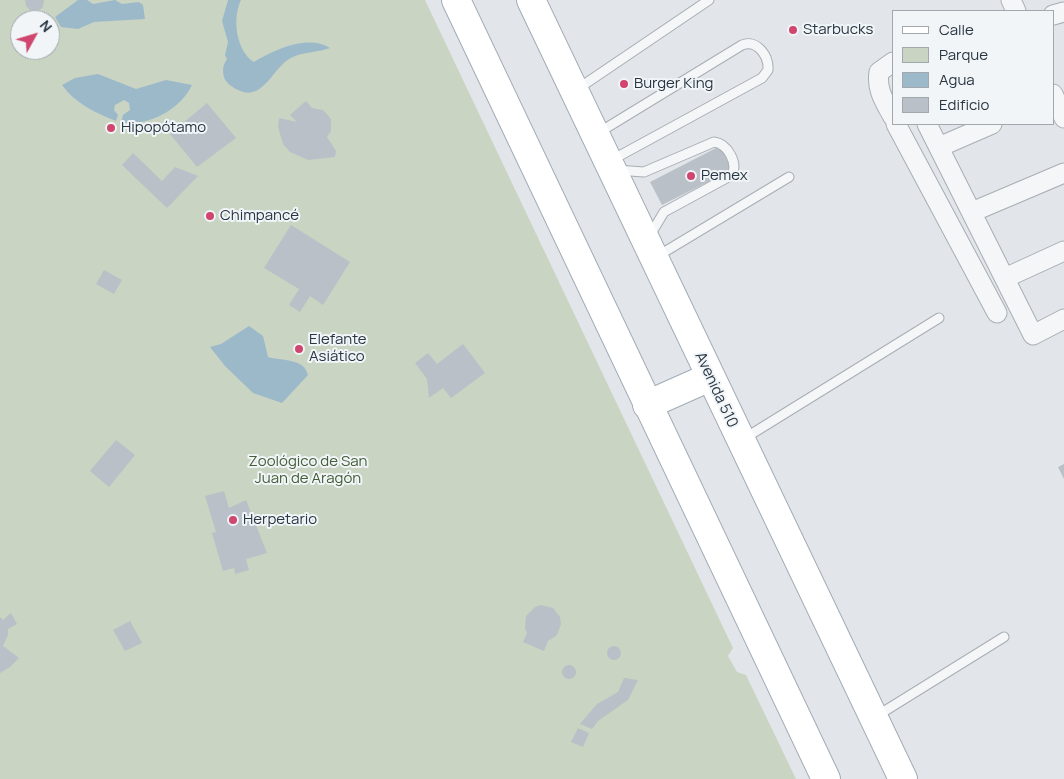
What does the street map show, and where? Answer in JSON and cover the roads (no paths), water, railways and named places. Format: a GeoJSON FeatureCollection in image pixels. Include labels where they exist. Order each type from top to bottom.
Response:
{"type":"FeatureCollection","features":[{"type":"Feature","properties":{"kind":"main road"},"geometry":{"type":"LineString","coordinates":[[456,0],[826,779]]}},
{"type":"Feature","properties":{"kind":"main road","name":"Avenida 510"},"geometry":{"type":"LineString","coordinates":[[532,0],[609,166],[740,441],[875,717],[903,779]]}},
{"type":"Feature","properties":{"kind":"main road"},"geometry":{"type":"LineString","coordinates":[[647,405],[710,377]]}},
{"type":"Feature","properties":{"kind":"street"},"geometry":{"type":"LineString","coordinates":[[892,63],[878,72],[877,82],[892,115]]}},
{"type":"Feature","properties":{"kind":"street"},"geometry":{"type":"LineString","coordinates":[[1054,98],[1064,118]]}},
{"type":"Feature","properties":{"kind":"street"},"geometry":{"type":"LineString","coordinates":[[897,125],[997,312]]}},
{"type":"Feature","properties":{"kind":"street"},"geometry":{"type":"LineString","coordinates":[[928,125],[1033,335],[1064,319]]}},
{"type":"Feature","properties":{"kind":"street"},"geometry":{"type":"LineString","coordinates":[[939,147],[990,125]]}},
{"type":"Feature","properties":{"kind":"street"},"geometry":{"type":"LineString","coordinates":[[972,212],[1064,172]]}},
{"type":"Feature","properties":{"kind":"street"},"geometry":{"type":"LineString","coordinates":[[1005,278],[1064,252]]}},
{"type":"Feature","properties":{"kind":"lane"},"geometry":{"type":"LineString","coordinates":[[574,91],[709,0]]}},
{"type":"Feature","properties":{"kind":"lane"},"geometry":{"type":"LineString","coordinates":[[595,135],[742,44],[752,43],[757,45],[767,60],[768,70],[762,78],[609,166]]}},
{"type":"Feature","properties":{"kind":"lane"},"geometry":{"type":"LineString","coordinates":[[609,166],[644,172],[714,142],[724,146],[733,160],[732,175],[664,212],[650,250]]}},
{"type":"Feature","properties":{"kind":"lane"},"geometry":{"type":"LineString","coordinates":[[650,250],[789,177]]}},
{"type":"Feature","properties":{"kind":"lane"},"geometry":{"type":"LineString","coordinates":[[740,441],[938,318]]}},
{"type":"Feature","properties":{"kind":"lane"},"geometry":{"type":"LineString","coordinates":[[875,717],[1004,637]]}},
{"type":"Feature","properties":{"kind":"water"},"geometry":{"type":"Polygon","coordinates":[[[78,0],[87,0],[93,4],[115,0],[122,4],[139,2],[143,5],[145,19],[94,22],[78,29],[61,27],[60,13],[78,0]]]}},
{"type":"Feature","properties":{"kind":"water"},"geometry":{"type":"Polygon","coordinates":[[[228,0],[241,0],[238,7],[237,34],[243,50],[254,62],[291,45],[312,43],[330,48],[302,54],[286,61],[262,87],[255,91],[247,93],[236,89],[226,81],[223,72],[227,59],[225,55],[228,42],[222,21],[228,0]]]}},
{"type":"Feature","properties":{"kind":"water"},"geometry":{"type":"Polygon","coordinates":[[[98,74],[136,89],[166,80],[192,85],[180,102],[162,115],[142,122],[121,122],[123,115],[130,110],[129,103],[124,100],[115,105],[114,110],[118,115],[116,121],[86,107],[67,92],[62,85],[75,78],[98,74]]]}},
{"type":"Feature","properties":{"kind":"water"},"geometry":{"type":"Polygon","coordinates":[[[249,326],[263,336],[268,357],[292,361],[306,370],[308,375],[282,403],[253,393],[225,366],[210,347],[221,344],[249,326]]]}},
{"type":"Feature","properties":{"kind":"place","name":"Starbucks"},"geometry":{"type":"Point","coordinates":[793,30]}},
{"type":"Feature","properties":{"kind":"place","name":"Burger King"},"geometry":{"type":"Point","coordinates":[624,84]}},
{"type":"Feature","properties":{"kind":"place","name":"Hipopótamo"},"geometry":{"type":"Point","coordinates":[111,128]}},
{"type":"Feature","properties":{"kind":"place","name":"Pemex"},"geometry":{"type":"Point","coordinates":[691,176]}},
{"type":"Feature","properties":{"kind":"place","name":"Chimpancé"},"geometry":{"type":"Point","coordinates":[210,216]}},
{"type":"Feature","properties":{"kind":"place","name":"Elefante Asiático"},"geometry":{"type":"Point","coordinates":[299,349]}},
{"type":"Feature","properties":{"kind":"place","name":"Herpetario"},"geometry":{"type":"Point","coordinates":[233,520]}},
{"type":"Feature","properties":{"kind":"park label","name":"Zoológico de San Juan de Aragón"},"geometry":{"type":"Point","coordinates":[308,470]}}]}
